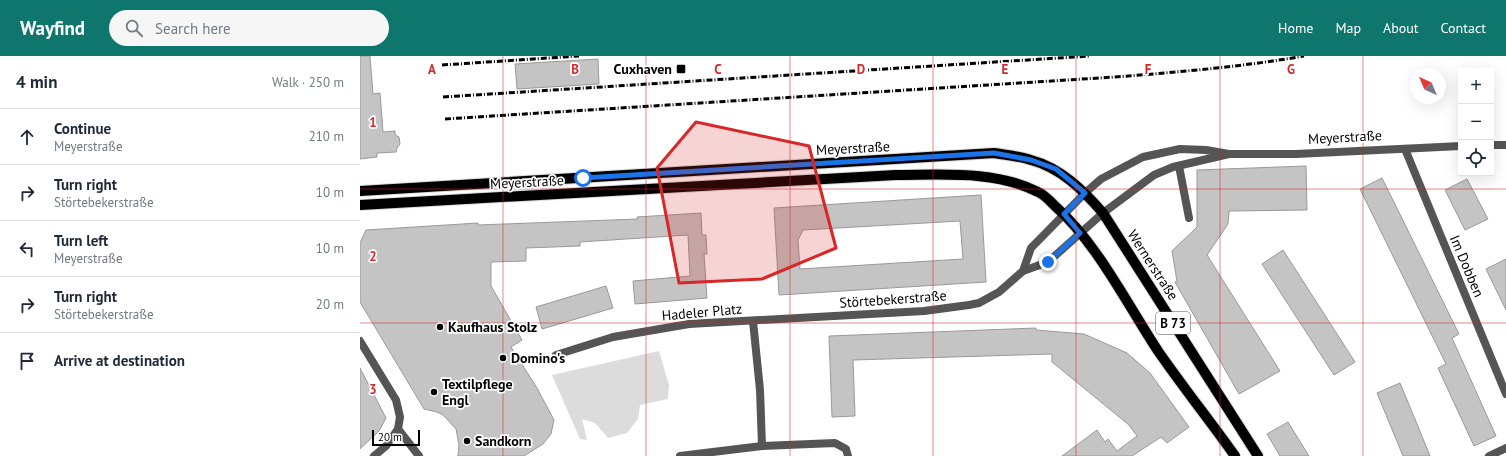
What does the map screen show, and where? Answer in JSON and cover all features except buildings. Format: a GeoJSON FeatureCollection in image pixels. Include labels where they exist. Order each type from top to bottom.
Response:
{"type":"FeatureCollection","features":[{"type":"Feature","properties":{"kind":"main road","name":"Meyerstraße"},"geometry":{"type":"LineString","coordinates":[[360,191],[994,153],[1031,160],[1056,169],[1085,193]]}},
{"type":"Feature","properties":{"kind":"main road","name":"Meyerstraße"},"geometry":{"type":"LineString","coordinates":[[362,207],[888,176],[964,174],[1015,183],[1043,195],[1064,214],[1080,233]]}},
{"type":"Feature","properties":{"kind":"main road","name":"Wernerstraße"},"geometry":{"type":"LineString","coordinates":[[1085,193],[1103,213],[1258,456]]}},
{"type":"Feature","properties":{"kind":"main road","name":"B 73"},"geometry":{"type":"LineString","coordinates":[[1080,233],[1114,281],[1158,350],[1235,456]]}},
{"type":"Feature","properties":{"kind":"street"},"geometry":{"type":"LineString","coordinates":[[1494,145],[1506,145]]}},
{"type":"Feature","properties":{"kind":"street","name":"Meyerstraße"},"geometry":{"type":"LineString","coordinates":[[1085,193],[1101,179],[1143,157],[1180,150],[1206,150],[1229,154],[1296,154],[1458,146]]}},
{"type":"Feature","properties":{"kind":"street","name":"Im Dobben"},"geometry":{"type":"LineString","coordinates":[[1405,149],[1506,394]]}},
{"type":"Feature","properties":{"kind":"street","name":"Meyerstraße"},"geometry":{"type":"LineString","coordinates":[[1080,233],[1103,213],[1154,175],[1179,166],[1229,154]]}},
{"type":"Feature","properties":{"kind":"street"},"geometry":{"type":"LineString","coordinates":[[1179,166],[1189,218]]}},
{"type":"Feature","properties":{"kind":"street","name":"Störtebekerstraße"},"geometry":{"type":"LineString","coordinates":[[1023,271],[1031,248],[1085,193]]}},
{"type":"Feature","properties":{"kind":"street","name":"Störtebekerstraße"},"geometry":{"type":"LineString","coordinates":[[753,321],[924,311],[969,305],[989,299],[1023,271],[1048,262],[1080,233]]}},
{"type":"Feature","properties":{"kind":"street","name":"Hadeler Platz"},"geometry":{"type":"LineString","coordinates":[[556,355],[613,337],[682,325],[753,321],[760,390],[762,446]]}},
{"type":"Feature","properties":{"kind":"street"},"geometry":{"type":"LineString","coordinates":[[360,341],[396,400],[400,417],[398,429],[389,442],[374,456]]}},
{"type":"Feature","properties":{"kind":"street"},"geometry":{"type":"LineString","coordinates":[[398,429],[420,456]]}},
{"type":"Feature","properties":{"kind":"street"},"geometry":{"type":"LineString","coordinates":[[680,456],[762,446],[835,443],[846,449],[848,456]]}},
{"type":"Feature","properties":{"kind":"street"},"geometry":{"type":"LineString","coordinates":[[1488,456],[1506,448]]}},
{"type":"Feature","properties":{"kind":"highlighted area"},"geometry":{"type":"Polygon","coordinates":[[[696,122],[809,146],[836,248],[762,279],[679,283],[657,168],[696,122]]]}},
{"type":"Feature","properties":{"kind":"shaded area"},"geometry":{"type":"Polygon","coordinates":[[[659,351],[669,385],[668,399],[640,405],[638,419],[627,433],[608,438],[595,423],[582,419],[587,440],[580,439],[552,375],[659,351]]]}},
{"type":"Feature","properties":{"kind":"railway"},"geometry":{"type":"LineString","coordinates":[[442,65],[579,56]]}},
{"type":"Feature","properties":{"kind":"railway"},"geometry":{"type":"LineString","coordinates":[[443,97],[1090,56]]}},
{"type":"Feature","properties":{"kind":"railway"},"geometry":{"type":"LineString","coordinates":[[445,119],[1115,77],[1233,66],[1304,56]]}},
{"type":"Feature","properties":{"kind":"place","name":"Cuxhaven"},"geometry":{"type":"Point","coordinates":[681,69]}},
{"type":"Feature","properties":{"kind":"place","name":"Kaufhaus Stolz"},"geometry":{"type":"Point","coordinates":[440,327]}},
{"type":"Feature","properties":{"kind":"place","name":"Domino's"},"geometry":{"type":"Point","coordinates":[503,358]}},
{"type":"Feature","properties":{"kind":"place","name":"Textilpflege Engl"},"geometry":{"type":"Point","coordinates":[434,392]}},
{"type":"Feature","properties":{"kind":"place","name":"Sandkorn"},"geometry":{"type":"Point","coordinates":[467,441]}},
{"type":"Feature","properties":{"kind":"route"},"geometry":{"type":"LineString","coordinates":[[583,178],[994,153],[1031,160],[1056,169],[1085,193],[1064,214],[1080,233],[1048,262]]}}]}
